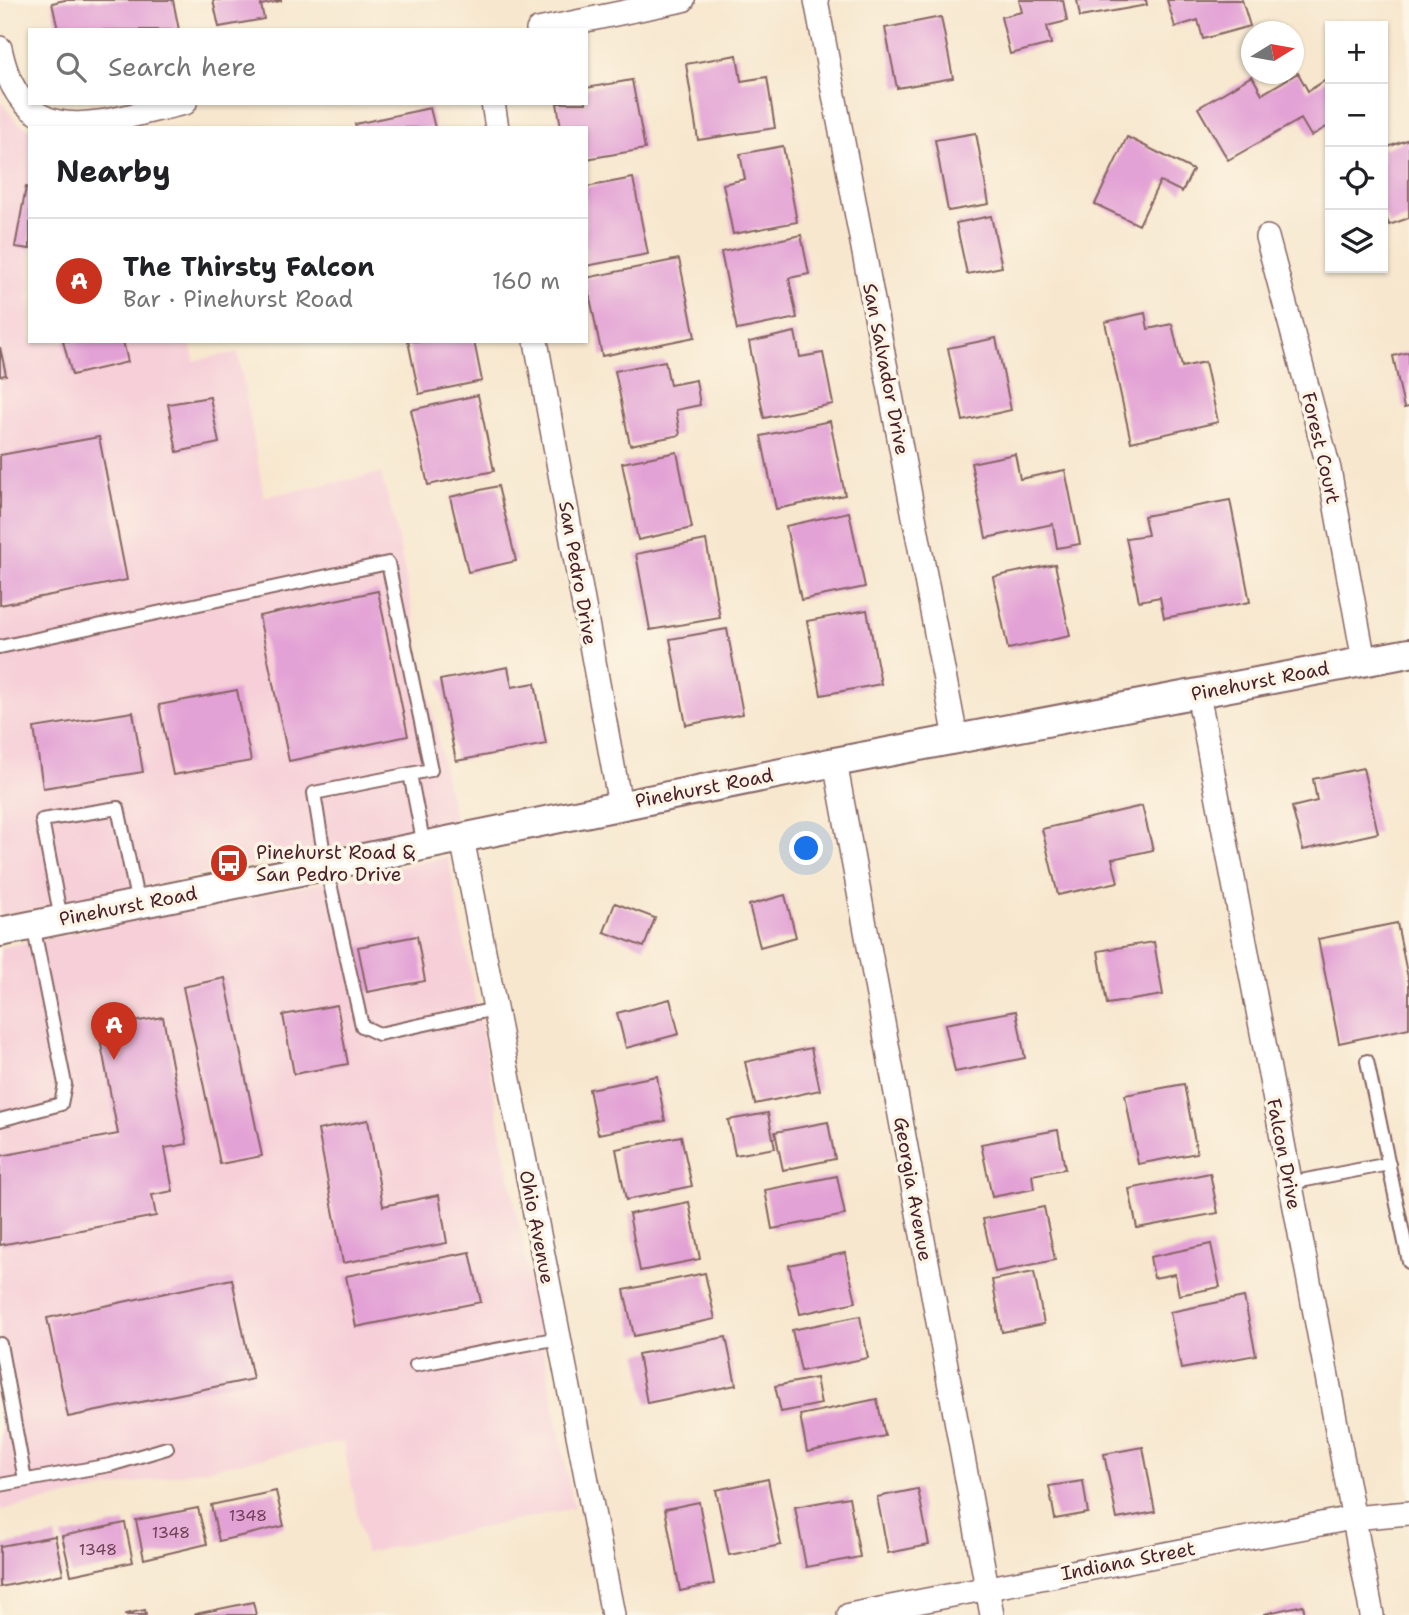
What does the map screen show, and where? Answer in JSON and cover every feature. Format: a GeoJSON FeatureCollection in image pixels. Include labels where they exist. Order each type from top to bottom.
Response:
{"type":"FeatureCollection","features":[{"type":"Feature","properties":{"kind":"street"},"geometry":{"type":"LineString","coordinates":[[548,28],[683,0]]}},
{"type":"Feature","properties":{"kind":"street","name":"San Salvador Drive"},"geometry":{"type":"LineString","coordinates":[[816,0],[956,738]]}},
{"type":"Feature","properties":{"kind":"street"},"geometry":{"type":"LineString","coordinates":[[0,48],[15,95],[31,111],[51,122],[78,125],[142,120],[180,105]]}},
{"type":"Feature","properties":{"kind":"street"},"geometry":{"type":"LineString","coordinates":[[493,105],[497,126]]}},
{"type":"Feature","properties":{"kind":"street","name":"Forest Court"},"geometry":{"type":"LineString","coordinates":[[1267,237],[1329,469],[1364,661]]}},
{"type":"Feature","properties":{"kind":"street","name":"San Pedro Drive"},"geometry":{"type":"LineString","coordinates":[[536,343],[620,805]]}},
{"type":"Feature","properties":{"kind":"street","name":"Pinehurst Road"},"geometry":{"type":"LineString","coordinates":[[0,932],[956,738],[1409,653]]}},
{"type":"Feature","properties":{"kind":"street","name":"Falcon Drive"},"geometry":{"type":"LineString","coordinates":[[1198,693],[1371,1615]]}},
{"type":"Feature","properties":{"kind":"street","name":"Georgia Avenue"},"geometry":{"type":"LineString","coordinates":[[835,762],[992,1615]]}},
{"type":"Feature","properties":{"kind":"street","name":"Ohio Avenue"},"geometry":{"type":"LineString","coordinates":[[462,838],[613,1615]]}},
{"type":"Feature","properties":{"kind":"street","name":"Indiana Street"},"geometry":{"type":"LineString","coordinates":[[849,1615],[1352,1518],[1409,1513]]}},
{"type":"Feature","properties":{"kind":"lane"},"geometry":{"type":"LineString","coordinates":[[0,647],[388,563],[431,770],[314,793],[326,866],[362,1026],[379,1034],[495,1009]]}},
{"type":"Feature","properties":{"kind":"lane"},"geometry":{"type":"LineString","coordinates":[[410,774],[424,846]]}},
{"type":"Feature","properties":{"kind":"lane"},"geometry":{"type":"LineString","coordinates":[[61,920],[42,820],[118,808],[138,904]]}},
{"type":"Feature","properties":{"kind":"lane"},"geometry":{"type":"LineString","coordinates":[[0,1120],[61,1104],[65,1084],[33,925]]}},
{"type":"Feature","properties":{"kind":"lane"},"geometry":{"type":"LineString","coordinates":[[1367,1061],[1409,1262]]}},
{"type":"Feature","properties":{"kind":"lane"},"geometry":{"type":"LineString","coordinates":[[1290,1182],[1388,1164]]}},
{"type":"Feature","properties":{"kind":"lane"},"geometry":{"type":"LineString","coordinates":[[416,1364],[559,1338]]}},
{"type":"Feature","properties":{"kind":"lane"},"geometry":{"type":"LineString","coordinates":[[0,1344],[25,1480]]}},
{"type":"Feature","properties":{"kind":"lane"},"geometry":{"type":"LineString","coordinates":[[0,1485],[110,1465],[167,1448]]}},
{"type":"Feature","properties":{"kind":"shaded area"},"geometry":{"type":"Polygon","coordinates":[[[0,100],[17,122],[28,128],[28,343],[190,343],[194,361],[238,352],[264,497],[381,473],[394,520],[455,824],[0,916],[0,100]]]}},
{"type":"Feature","properties":{"kind":"shaded area"},"geometry":{"type":"Polygon","coordinates":[[[448,857],[574,1508],[365,1553],[343,1442],[0,1510],[0,948],[448,857]]]}},
{"type":"Feature","properties":{"kind":"building"},"geometry":{"type":"Polygon","coordinates":[[[65,0],[173,0],[179,28],[58,28],[52,3],[65,0]]]}},
{"type":"Feature","properties":{"kind":"building"},"geometry":{"type":"Polygon","coordinates":[[[213,0],[281,1],[261,5],[264,19],[219,27],[213,0]]]}},
{"type":"Feature","properties":{"kind":"building"},"geometry":{"type":"Polygon","coordinates":[[[1019,0],[1063,0],[1067,21],[1047,26],[1051,44],[1010,54],[1001,17],[1022,12],[1019,0]]]}},
{"type":"Feature","properties":{"kind":"building"},"geometry":{"type":"Polygon","coordinates":[[[1077,0],[1146,0],[1147,5],[1080,17],[1077,0]]]}},
{"type":"Feature","properties":{"kind":"building"},"geometry":{"type":"Polygon","coordinates":[[[1167,0],[1242,0],[1248,21],[1241,21],[1241,28],[1203,39],[1198,20],[1175,27],[1167,0]]]}},
{"type":"Feature","properties":{"kind":"building"},"geometry":{"type":"Polygon","coordinates":[[[941,17],[953,78],[897,88],[885,28],[941,17]]]}},
{"type":"Feature","properties":{"kind":"building"},"geometry":{"type":"Polygon","coordinates":[[[737,55],[741,81],[767,77],[775,128],[698,140],[686,64],[737,55]]]}},
{"type":"Feature","properties":{"kind":"building"},"geometry":{"type":"Polygon","coordinates":[[[632,80],[645,149],[588,159],[588,126],[561,126],[557,105],[588,105],[588,88],[632,80]]]}},
{"type":"Feature","properties":{"kind":"building"},"geometry":{"type":"Polygon","coordinates":[[[1325,81],[1325,128],[1311,136],[1301,119],[1228,160],[1198,108],[1241,83],[1256,84],[1262,94],[1279,84],[1304,84],[1308,91],[1325,81]]]}},
{"type":"Feature","properties":{"kind":"building"},"geometry":{"type":"Polygon","coordinates":[[[430,108],[434,126],[356,126],[430,108]]]}},
{"type":"Feature","properties":{"kind":"building"},"geometry":{"type":"Polygon","coordinates":[[[976,133],[989,204],[948,211],[935,140],[976,133]]]}},
{"type":"Feature","properties":{"kind":"building"},"geometry":{"type":"Polygon","coordinates":[[[1127,137],[1193,170],[1182,192],[1160,181],[1139,225],[1095,204],[1127,137]]]}},
{"type":"Feature","properties":{"kind":"building"},"geometry":{"type":"Polygon","coordinates":[[[1409,139],[1409,218],[1389,225],[1388,222],[1388,147],[1409,139]]]}},
{"type":"Feature","properties":{"kind":"building"},"geometry":{"type":"Polygon","coordinates":[[[783,146],[797,222],[733,234],[723,184],[745,179],[740,154],[783,146]]]}},
{"type":"Feature","properties":{"kind":"building"},"geometry":{"type":"Polygon","coordinates":[[[633,178],[648,254],[588,266],[588,187],[633,178]]]}},
{"type":"Feature","properties":{"kind":"building"},"geometry":{"type":"Polygon","coordinates":[[[26,187],[28,249],[15,247],[26,187]]]}},
{"type":"Feature","properties":{"kind":"building"},"geometry":{"type":"Polygon","coordinates":[[[991,216],[1002,267],[967,274],[956,223],[991,216]]]}},
{"type":"Feature","properties":{"kind":"building"},"geometry":{"type":"Polygon","coordinates":[[[801,235],[809,274],[789,278],[797,318],[737,330],[721,252],[801,235]]]}},
{"type":"Feature","properties":{"kind":"building"},"geometry":{"type":"Polygon","coordinates":[[[679,259],[695,337],[602,356],[588,278],[679,259]]]}},
{"type":"Feature","properties":{"kind":"building"},"geometry":{"type":"Polygon","coordinates":[[[1145,313],[1148,329],[1172,324],[1182,367],[1205,362],[1218,422],[1131,442],[1105,322],[1145,313]]]}},
{"type":"Feature","properties":{"kind":"building"},"geometry":{"type":"Polygon","coordinates":[[[795,332],[800,357],[823,353],[833,404],[764,418],[749,342],[795,332]]]}},
{"type":"Feature","properties":{"kind":"building"},"geometry":{"type":"Polygon","coordinates":[[[996,338],[1011,410],[963,421],[948,348],[996,338]]]}},
{"type":"Feature","properties":{"kind":"building"},"geometry":{"type":"Polygon","coordinates":[[[64,343],[123,343],[128,362],[72,375],[64,343]]]}},
{"type":"Feature","properties":{"kind":"building"},"geometry":{"type":"Polygon","coordinates":[[[408,343],[474,343],[482,381],[419,394],[408,343]]]}},
{"type":"Feature","properties":{"kind":"building"},"geometry":{"type":"Polygon","coordinates":[[[0,347],[6,375],[0,376],[0,347]]]}},
{"type":"Feature","properties":{"kind":"building"},"geometry":{"type":"Polygon","coordinates":[[[1409,352],[1409,407],[1404,408],[1393,356],[1409,352]]]}},
{"type":"Feature","properties":{"kind":"building"},"geometry":{"type":"Polygon","coordinates":[[[665,361],[670,385],[696,380],[700,405],[676,410],[680,435],[630,445],[615,371],[665,361]]]}},
{"type":"Feature","properties":{"kind":"building"},"geometry":{"type":"Polygon","coordinates":[[[478,395],[494,471],[428,485],[411,410],[478,395]]]}},
{"type":"Feature","properties":{"kind":"building"},"geometry":{"type":"Polygon","coordinates":[[[210,397],[219,443],[177,452],[168,404],[210,397]]]}},
{"type":"Feature","properties":{"kind":"building"},"geometry":{"type":"Polygon","coordinates":[[[830,421],[845,495],[776,509],[761,436],[830,421]]]}},
{"type":"Feature","properties":{"kind":"building"},"geometry":{"type":"Polygon","coordinates":[[[99,437],[127,580],[0,605],[0,455],[99,437]]]}},
{"type":"Feature","properties":{"kind":"building"},"geometry":{"type":"Polygon","coordinates":[[[677,452],[692,528],[638,540],[622,463],[677,452]]]}},
{"type":"Feature","properties":{"kind":"building"},"geometry":{"type":"Polygon","coordinates":[[[1015,454],[1020,479],[1065,470],[1080,544],[1057,548],[1053,524],[986,538],[971,463],[1015,454]]]}},
{"type":"Feature","properties":{"kind":"building"},"geometry":{"type":"Polygon","coordinates":[[[498,486],[516,561],[468,572],[450,497],[498,486]]]}},
{"type":"Feature","properties":{"kind":"building"},"geometry":{"type":"Polygon","coordinates":[[[1230,500],[1250,602],[1164,618],[1160,597],[1139,601],[1126,538],[1148,535],[1144,516],[1230,500]]]}},
{"type":"Feature","properties":{"kind":"building"},"geometry":{"type":"Polygon","coordinates":[[[849,512],[865,587],[801,600],[786,526],[849,512]]]}},
{"type":"Feature","properties":{"kind":"building"},"geometry":{"type":"Polygon","coordinates":[[[706,540],[720,618],[650,630],[636,554],[706,540]]]}},
{"type":"Feature","properties":{"kind":"building"},"geometry":{"type":"Polygon","coordinates":[[[1055,564],[1070,636],[1008,649],[993,577],[1055,564]]]}},
{"type":"Feature","properties":{"kind":"building"},"geometry":{"type":"Polygon","coordinates":[[[378,591],[408,736],[289,761],[259,616],[378,591]]]}},
{"type":"Feature","properties":{"kind":"building"},"geometry":{"type":"Polygon","coordinates":[[[867,610],[881,684],[821,695],[807,621],[867,610]]]}},
{"type":"Feature","properties":{"kind":"building"},"geometry":{"type":"Polygon","coordinates":[[[727,629],[743,714],[686,725],[670,639],[727,629]]]}},
{"type":"Feature","properties":{"kind":"building"},"geometry":{"type":"Polygon","coordinates":[[[508,667],[512,687],[535,683],[546,744],[456,761],[440,680],[508,667]]]}},
{"type":"Feature","properties":{"kind":"building"},"geometry":{"type":"Polygon","coordinates":[[[237,690],[251,761],[173,775],[159,705],[237,690]]]}},
{"type":"Feature","properties":{"kind":"building"},"geometry":{"type":"Polygon","coordinates":[[[133,712],[143,772],[43,788],[34,728],[133,712]]]}},
{"type":"Feature","properties":{"kind":"building"},"geometry":{"type":"Polygon","coordinates":[[[1363,768],[1378,833],[1303,850],[1292,807],[1317,801],[1313,779],[1363,768]]]}},
{"type":"Feature","properties":{"kind":"building"},"geometry":{"type":"Polygon","coordinates":[[[1142,806],[1153,850],[1112,859],[1118,882],[1058,895],[1042,829],[1142,806]]]}},
{"type":"Feature","properties":{"kind":"building"},"geometry":{"type":"Polygon","coordinates":[[[785,895],[796,937],[760,947],[749,905],[785,895]]]}},
{"type":"Feature","properties":{"kind":"building"},"geometry":{"type":"Polygon","coordinates":[[[615,903],[655,918],[644,947],[604,932],[615,903]]]}},
{"type":"Feature","properties":{"kind":"building"},"geometry":{"type":"Polygon","coordinates":[[[1397,923],[1409,983],[1409,1028],[1339,1043],[1318,939],[1397,923]]]}},
{"type":"Feature","properties":{"kind":"building"},"geometry":{"type":"Polygon","coordinates":[[[417,936],[425,981],[367,992],[358,947],[417,936]]]}},
{"type":"Feature","properties":{"kind":"building"},"geometry":{"type":"Polygon","coordinates":[[[1154,942],[1163,995],[1107,1004],[1098,951],[1154,942]]]}},
{"type":"Feature","properties":{"kind":"building"},"geometry":{"type":"Polygon","coordinates":[[[225,978],[262,1156],[220,1164],[183,987],[225,978]]]}},
{"type":"Feature","properties":{"kind":"building"},"geometry":{"type":"Polygon","coordinates":[[[670,999],[679,1034],[626,1048],[617,1013],[670,999]]]}},
{"type":"Feature","properties":{"kind":"building"},"geometry":{"type":"Polygon","coordinates":[[[337,1005],[348,1064],[294,1074],[283,1015],[337,1005]]]}},
{"type":"Feature","properties":{"kind":"building"},"geometry":{"type":"Polygon","coordinates":[[[1016,1011],[1025,1058],[955,1072],[945,1024],[1016,1011]]]}},
{"type":"Feature","properties":{"kind":"building"},"geometry":{"type":"Polygon","coordinates":[[[163,1017],[187,1144],[165,1148],[173,1191],[152,1195],[156,1216],[0,1245],[0,1156],[118,1134],[98,1028],[163,1017]]]}},
{"type":"Feature","properties":{"kind":"building"},"geometry":{"type":"Polygon","coordinates":[[[811,1048],[820,1090],[755,1104],[745,1062],[811,1048]]]}},
{"type":"Feature","properties":{"kind":"building"},"geometry":{"type":"Polygon","coordinates":[[[657,1076],[665,1121],[598,1134],[589,1089],[657,1076]]]}},
{"type":"Feature","properties":{"kind":"building"},"geometry":{"type":"Polygon","coordinates":[[[1184,1084],[1197,1153],[1138,1164],[1125,1095],[1184,1084]]]}},
{"type":"Feature","properties":{"kind":"building"},"geometry":{"type":"Polygon","coordinates":[[[768,1113],[775,1148],[735,1155],[728,1120],[768,1113]]]}},
{"type":"Feature","properties":{"kind":"building"},"geometry":{"type":"Polygon","coordinates":[[[368,1120],[383,1206],[439,1195],[447,1243],[343,1263],[318,1130],[368,1120]]]}},
{"type":"Feature","properties":{"kind":"building"},"geometry":{"type":"Polygon","coordinates":[[[828,1122],[835,1159],[783,1170],[775,1132],[828,1122]]]}},
{"type":"Feature","properties":{"kind":"building"},"geometry":{"type":"Polygon","coordinates":[[[1058,1130],[1065,1169],[1032,1175],[1034,1189],[992,1197],[981,1144],[1058,1130]]]}},
{"type":"Feature","properties":{"kind":"building"},"geometry":{"type":"Polygon","coordinates":[[[681,1136],[692,1186],[626,1200],[616,1149],[681,1136]]]}},
{"type":"Feature","properties":{"kind":"building"},"geometry":{"type":"Polygon","coordinates":[[[1210,1173],[1218,1213],[1137,1228],[1129,1189],[1210,1173]]]}},
{"type":"Feature","properties":{"kind":"building"},"geometry":{"type":"Polygon","coordinates":[[[837,1176],[845,1215],[772,1229],[765,1190],[837,1176]]]}},
{"type":"Feature","properties":{"kind":"building"},"geometry":{"type":"Polygon","coordinates":[[[689,1202],[700,1259],[640,1271],[629,1214],[689,1202]]]}},
{"type":"Feature","properties":{"kind":"building"},"geometry":{"type":"Polygon","coordinates":[[[1044,1207],[1055,1260],[995,1272],[983,1219],[1044,1207]]]}},
{"type":"Feature","properties":{"kind":"building"},"geometry":{"type":"Polygon","coordinates":[[[1211,1244],[1220,1287],[1179,1295],[1175,1274],[1154,1278],[1150,1257],[1211,1244]]]}},
{"type":"Feature","properties":{"kind":"building"},"geometry":{"type":"Polygon","coordinates":[[[470,1252],[481,1302],[356,1327],[346,1276],[470,1252]]]}},
{"type":"Feature","properties":{"kind":"building"},"geometry":{"type":"Polygon","coordinates":[[[845,1253],[856,1302],[800,1314],[789,1265],[845,1253]]]}},
{"type":"Feature","properties":{"kind":"building"},"geometry":{"type":"Polygon","coordinates":[[[1034,1272],[1044,1324],[1002,1332],[992,1280],[1034,1272]]]}},
{"type":"Feature","properties":{"kind":"building"},"geometry":{"type":"Polygon","coordinates":[[[705,1273],[715,1319],[634,1336],[624,1290],[705,1273]]]}},
{"type":"Feature","properties":{"kind":"building"},"geometry":{"type":"Polygon","coordinates":[[[232,1279],[253,1379],[68,1417],[47,1318],[232,1279]]]}},
{"type":"Feature","properties":{"kind":"building"},"geometry":{"type":"Polygon","coordinates":[[[1244,1297],[1256,1355],[1181,1369],[1170,1312],[1244,1297]]]}},
{"type":"Feature","properties":{"kind":"building"},"geometry":{"type":"Polygon","coordinates":[[[860,1316],[868,1358],[801,1371],[792,1330],[860,1316]]]}},
{"type":"Feature","properties":{"kind":"building"},"geometry":{"type":"Polygon","coordinates":[[[726,1337],[736,1385],[647,1403],[638,1354],[726,1337]]]}},
{"type":"Feature","properties":{"kind":"building"},"geometry":{"type":"Polygon","coordinates":[[[816,1378],[821,1404],[781,1412],[775,1386],[816,1378]]]}},
{"type":"Feature","properties":{"kind":"building"},"geometry":{"type":"Polygon","coordinates":[[[877,1399],[885,1436],[807,1452],[800,1415],[877,1399]]]}},
{"type":"Feature","properties":{"kind":"building"},"geometry":{"type":"Polygon","coordinates":[[[1143,1447],[1155,1512],[1117,1519],[1104,1454],[1143,1447]]]}},
{"type":"Feature","properties":{"kind":"building"},"geometry":{"type":"Polygon","coordinates":[[[768,1479],[781,1545],[729,1555],[716,1490],[768,1479]]]}},
{"type":"Feature","properties":{"kind":"building"},"geometry":{"type":"Polygon","coordinates":[[[1083,1481],[1088,1513],[1055,1519],[1049,1486],[1083,1481]]]}},
{"type":"Feature","properties":{"kind":"building"},"geometry":{"type":"Polygon","coordinates":[[[918,1489],[929,1545],[888,1553],[877,1497],[918,1489]]]}},
{"type":"Feature","properties":{"kind":"building"},"geometry":{"type":"Polygon","coordinates":[[[276,1491],[284,1526],[219,1541],[211,1505],[276,1491]]]}},
{"type":"Feature","properties":{"kind":"building"},"geometry":{"type":"Polygon","coordinates":[[[849,1497],[860,1557],[806,1567],[795,1507],[849,1497]]]}},
{"type":"Feature","properties":{"kind":"building"},"geometry":{"type":"Polygon","coordinates":[[[699,1502],[714,1584],[680,1591],[665,1509],[699,1502]]]}},
{"type":"Feature","properties":{"kind":"building"},"geometry":{"type":"Polygon","coordinates":[[[198,1508],[207,1544],[144,1559],[136,1520],[198,1508]]]}},
{"type":"Feature","properties":{"kind":"building"},"geometry":{"type":"Polygon","coordinates":[[[125,1523],[133,1562],[71,1575],[62,1536],[125,1523]]]}},
{"type":"Feature","properties":{"kind":"building"},"geometry":{"type":"Polygon","coordinates":[[[55,1536],[63,1574],[0,1587],[0,1546],[55,1536]]]}},
{"type":"Feature","properties":{"kind":"building"},"geometry":{"type":"Polygon","coordinates":[[[253,1602],[256,1615],[195,1615],[195,1614],[253,1602]]]}},
{"type":"Feature","properties":{"kind":"building"},"geometry":{"type":"Polygon","coordinates":[[[1303,1605],[1305,1615],[1264,1615],[1264,1614],[1303,1605]]]}},
{"type":"Feature","properties":{"kind":"building"},"geometry":{"type":"Polygon","coordinates":[[[145,1610],[146,1615],[125,1615],[125,1614],[145,1610]]]}},
{"type":"Feature","properties":{"kind":"place","name":"Pinehurst Road & San Pedro Drive"},"geometry":{"type":"Point","coordinates":[229,863]}},
{"type":"Feature","properties":{"kind":"place","name":"The Thirsty Falcon"},"geometry":{"type":"Point","coordinates":[114,1060]}}]}
